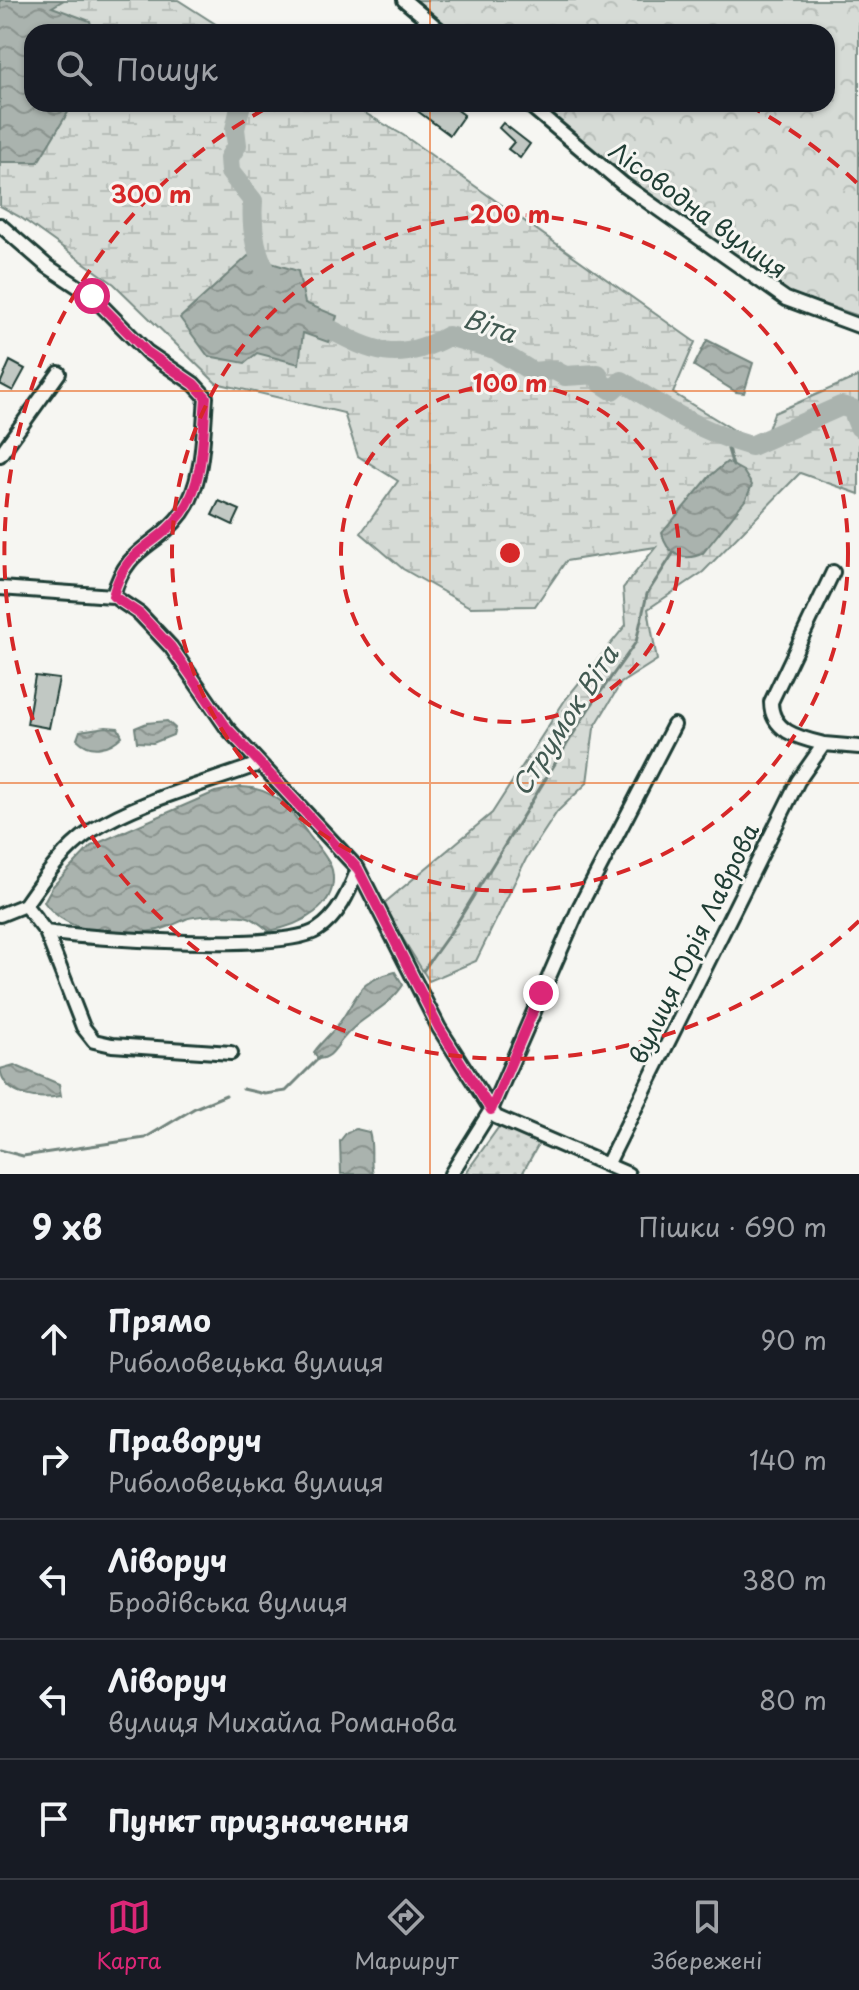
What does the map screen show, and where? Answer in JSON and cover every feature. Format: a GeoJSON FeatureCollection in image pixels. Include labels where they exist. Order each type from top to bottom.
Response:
{"type":"FeatureCollection","features":[{"type":"Feature","properties":{"kind":"street"},"geometry":{"type":"LineString","coordinates":[[404,0],[432,24]]}},
{"type":"Feature","properties":{"kind":"street","name":"Лісоводна вулиця"},"geometry":{"type":"LineString","coordinates":[[537,112],[624,185],[786,299],[859,326]]}},
{"type":"Feature","properties":{"kind":"street"},"geometry":{"type":"LineString","coordinates":[[0,225],[47,266],[92,296],[147,352],[194,384],[206,397],[195,483],[184,510],[161,537],[132,554],[117,580],[113,596]]}},
{"type":"Feature","properties":{"kind":"street"},"geometry":{"type":"LineString","coordinates":[[0,455],[59,373]]}},
{"type":"Feature","properties":{"kind":"street"},"geometry":{"type":"LineString","coordinates":[[833,572],[771,702],[773,718],[784,731],[824,744],[859,747]]}},
{"type":"Feature","properties":{"kind":"street"},"geometry":{"type":"LineString","coordinates":[[0,588],[113,596],[140,614],[171,647],[227,728],[358,869],[439,1028],[491,1110],[503,1121],[628,1174]]}},
{"type":"Feature","properties":{"kind":"street"},"geometry":{"type":"LineString","coordinates":[[451,1174],[491,1110],[579,908],[674,725]]}},
{"type":"Feature","properties":{"kind":"street","name":"вулиця Юрія Лаврова"},"geometry":{"type":"LineString","coordinates":[[607,1165],[798,781],[824,744]]}},
{"type":"Feature","properties":{"kind":"street"},"geometry":{"type":"LineString","coordinates":[[0,915],[25,905],[49,870],[90,832],[142,808],[259,764]]}},
{"type":"Feature","properties":{"kind":"street"},"geometry":{"type":"LineString","coordinates":[[46,932],[193,941],[295,939],[317,930],[336,913],[358,869]]}},
{"type":"Feature","properties":{"kind":"street"},"geometry":{"type":"LineString","coordinates":[[25,905],[46,932],[83,1027],[94,1041],[112,1045],[231,1053]]}},
{"type":"Feature","properties":{"kind":"green space"},"geometry":{"type":"Polygon","coordinates":[[[0,0],[178,0],[216,24],[24,24],[24,112],[363,112],[403,135],[695,342],[673,393],[752,441],[765,437],[774,413],[859,376],[859,494],[800,473],[703,572],[648,609],[657,660],[621,683],[594,728],[587,783],[557,812],[526,859],[476,961],[429,981],[382,905],[492,813],[565,700],[626,625],[623,588],[656,547],[566,561],[535,606],[470,607],[403,569],[361,533],[398,481],[358,456],[344,413],[216,383],[114,284],[0,206],[0,0]]]}},
{"type":"Feature","properties":{"kind":"green space"},"geometry":{"type":"Polygon","coordinates":[[[413,0],[859,0],[859,316],[787,292],[626,176],[548,112],[835,112],[835,24],[442,24],[413,0]]]}},
{"type":"Feature","properties":{"kind":"green space"},"geometry":{"type":"Polygon","coordinates":[[[503,1121],[542,1138],[522,1174],[465,1174],[503,1121]]]}},
{"type":"Feature","properties":{"kind":"water"},"geometry":{"type":"Polygon","coordinates":[[[0,0],[64,0],[52,7],[90,21],[91,24],[24,24],[24,112],[68,112],[38,162],[0,162],[0,0]]]}},
{"type":"Feature","properties":{"kind":"water"},"geometry":{"type":"Polygon","coordinates":[[[248,256],[298,271],[305,303],[337,316],[328,342],[303,333],[299,364],[257,353],[245,363],[208,356],[180,318],[248,256]]]}},
{"type":"Feature","properties":{"kind":"water"},"geometry":{"type":"Polygon","coordinates":[[[707,340],[753,363],[744,393],[736,392],[694,366],[707,340]]]}},
{"type":"Feature","properties":{"kind":"water"},"geometry":{"type":"Polygon","coordinates":[[[727,462],[743,471],[752,485],[746,499],[703,553],[689,557],[677,555],[667,546],[662,533],[710,476],[727,462]]]}},
{"type":"Feature","properties":{"kind":"water"},"geometry":{"type":"Polygon","coordinates":[[[167,721],[175,728],[173,735],[153,743],[137,742],[135,728],[167,721]]]}},
{"type":"Feature","properties":{"kind":"water"},"geometry":{"type":"Polygon","coordinates":[[[118,728],[122,736],[100,748],[88,746],[77,739],[80,731],[118,728]]]}},
{"type":"Feature","properties":{"kind":"water"},"geometry":{"type":"Polygon","coordinates":[[[241,787],[264,791],[280,801],[330,865],[333,883],[330,894],[304,919],[269,931],[248,917],[207,916],[186,919],[158,930],[111,933],[81,928],[67,922],[44,902],[52,887],[91,846],[215,792],[241,787]]]}},
{"type":"Feature","properties":{"kind":"water"},"geometry":{"type":"Polygon","coordinates":[[[395,972],[403,985],[397,993],[349,1032],[329,1055],[318,1059],[314,1052],[340,1022],[360,990],[373,980],[395,972]]]}},
{"type":"Feature","properties":{"kind":"water"},"geometry":{"type":"Polygon","coordinates":[[[14,1065],[59,1084],[61,1096],[42,1098],[15,1091],[3,1079],[0,1069],[14,1065]]]}},
{"type":"Feature","properties":{"kind":"water"},"geometry":{"type":"Polygon","coordinates":[[[356,1129],[369,1132],[373,1174],[341,1174],[340,1141],[347,1132],[356,1129]]]}},
{"type":"Feature","properties":{"kind":"building"},"geometry":{"type":"Polygon","coordinates":[[[419,112],[460,112],[464,115],[450,135],[419,112]]]}},
{"type":"Feature","properties":{"kind":"building"},"geometry":{"type":"Polygon","coordinates":[[[503,123],[530,144],[520,158],[508,149],[514,142],[499,128],[503,123]]]}},
{"type":"Feature","properties":{"kind":"building"},"geometry":{"type":"Polygon","coordinates":[[[10,361],[25,369],[13,391],[0,384],[10,361]]]}},
{"type":"Feature","properties":{"kind":"building"},"geometry":{"type":"Polygon","coordinates":[[[219,501],[240,510],[233,525],[212,515],[219,501]]]}},
{"type":"Feature","properties":{"kind":"building"},"geometry":{"type":"Polygon","coordinates":[[[35,676],[59,679],[49,728],[27,724],[35,676]]]}},
{"type":"Feature","properties":{"kind":"waterway","name":"Віта"},"geometry":{"type":"LineString","coordinates":[[239,112],[235,129],[237,145],[229,158],[230,172],[253,201],[256,243],[262,264],[274,282]]}},
{"type":"Feature","properties":{"kind":"waterway","name":"Віта"},"geometry":{"type":"LineString","coordinates":[[310,319],[377,350],[409,351],[448,336],[495,349],[533,372],[554,370],[565,376],[598,374],[601,383],[612,390],[622,381],[685,419],[751,446],[841,406],[852,409],[859,427]]}},
{"type":"Feature","properties":{"kind":"waterway","name":"Струмок Віта"},"geometry":{"type":"LineString","coordinates":[[725,439],[733,466]]}},
{"type":"Feature","properties":{"kind":"waterway","name":"Струмок Віта"},"geometry":{"type":"LineString","coordinates":[[423,971],[455,926],[588,710],[636,642],[647,594],[674,552]]}},
{"type":"Feature","properties":{"kind":"waterway","name":"Струмок Віта"},"geometry":{"type":"LineString","coordinates":[[243,1089],[265,1094],[286,1091],[320,1057]]}},
{"type":"Feature","properties":{"kind":"waterway","name":"Струмок Віта"},"geometry":{"type":"LineString","coordinates":[[0,1150],[23,1156],[145,1138],[195,1108],[226,1095]]}},
{"type":"Feature","properties":{"kind":"route"},"geometry":{"type":"LineString","coordinates":[[92,296],[147,352],[194,384],[206,397],[195,483],[184,510],[161,537],[132,554],[117,580],[113,596],[140,614],[171,647],[227,728],[358,869],[439,1028],[466,1065],[491,1110],[541,993]]}}]}
